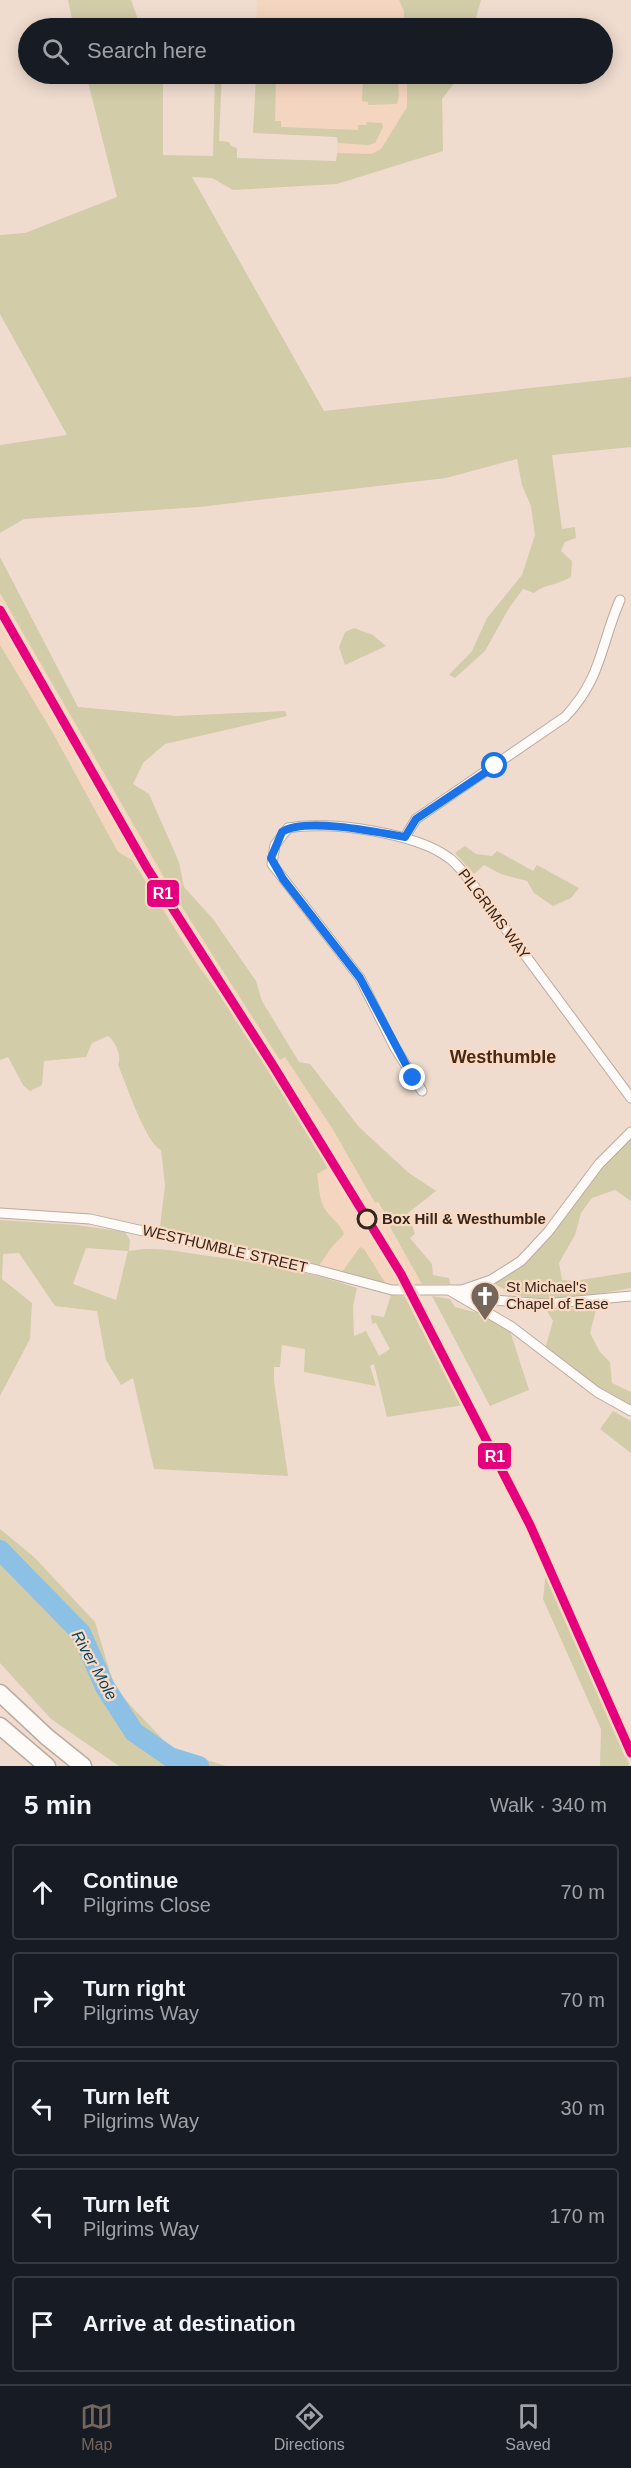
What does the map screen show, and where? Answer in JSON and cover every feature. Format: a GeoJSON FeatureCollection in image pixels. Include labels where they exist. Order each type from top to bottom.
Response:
{"type":"FeatureCollection","features":[{"type":"Feature","properties":{"kind":"highway"},"geometry":{"type":"LineString","coordinates":[[0,1694],[83,1766]]}},
{"type":"Feature","properties":{"kind":"highway"},"geometry":{"type":"LineString","coordinates":[[0,1726],[46,1766]]}},
{"type":"Feature","properties":{"kind":"street"},"geometry":{"type":"LineString","coordinates":[[405,837],[416,819],[565,717],[579,702],[589,689],[620,600]]}},
{"type":"Feature","properties":{"kind":"street","name":"PILGRIMS WAY"},"geometry":{"type":"LineString","coordinates":[[422,1091],[394,1046],[360,978],[283,879],[271,858],[282,832],[295,827],[342,828],[405,837],[450,858],[465,874],[631,1098]]}},
{"type":"Feature","properties":{"kind":"street"},"geometry":{"type":"LineString","coordinates":[[462,1290],[491,1280],[521,1261],[548,1233],[599,1164],[631,1132]]}},
{"type":"Feature","properties":{"kind":"street","name":"WESTHUMBLE STREET"},"geometry":{"type":"LineString","coordinates":[[0,1213],[90,1219],[316,1270],[397,1291],[462,1290]]}},
{"type":"Feature","properties":{"kind":"street"},"geometry":{"type":"LineString","coordinates":[[449,1290],[512,1327],[597,1392],[631,1411]]}},
{"type":"Feature","properties":{"kind":"street"},"geometry":{"type":"LineString","coordinates":[[462,1290],[491,1300],[545,1304],[631,1296]]}},
{"type":"Feature","properties":{"kind":"shaded area"},"geometry":{"type":"Polygon","coordinates":[[[68,0],[131,0],[137,18],[72,18],[68,0]]]}},
{"type":"Feature","properties":{"kind":"shaded area"},"geometry":{"type":"Polygon","coordinates":[[[257,0],[481,0],[476,18],[256,18],[257,0]]]}},
{"type":"Feature","properties":{"kind":"shaded area"},"geometry":{"type":"Polygon","coordinates":[[[399,0],[481,0],[476,18],[404,18],[404,11],[399,0]]]}},
{"type":"Feature","properties":{"kind":"shaded area"},"geometry":{"type":"Polygon","coordinates":[[[89,84],[163,84],[163,155],[213,156],[215,84],[222,84],[219,141],[229,142],[231,146],[237,148],[237,158],[336,161],[337,153],[372,154],[381,149],[407,107],[407,84],[453,84],[442,99],[443,151],[337,184],[233,190],[212,178],[192,177],[324,411],[631,377],[631,447],[552,455],[562,529],[575,527],[576,538],[565,542],[561,551],[572,561],[571,577],[534,593],[523,589],[509,608],[485,651],[455,678],[449,675],[472,651],[487,618],[522,575],[535,535],[531,506],[522,485],[517,459],[446,478],[199,507],[24,519],[0,533],[0,445],[67,435],[0,314],[0,235],[25,233],[117,197],[89,84]]]}},
{"type":"Feature","properties":{"kind":"shaded area"},"geometry":{"type":"Polygon","coordinates":[[[255,84],[453,84],[442,99],[444,124],[372,154],[337,153],[337,137],[253,133],[255,84]]]}},
{"type":"Feature","properties":{"kind":"shaded area"},"geometry":{"type":"Polygon","coordinates":[[[256,84],[276,84],[275,121],[281,121],[281,127],[358,130],[358,125],[366,125],[367,122],[382,123],[383,127],[375,143],[368,145],[338,143],[337,137],[253,133],[256,84]]]}},
{"type":"Feature","properties":{"kind":"shaded area"},"geometry":{"type":"Polygon","coordinates":[[[363,84],[398,84],[397,104],[368,105],[368,102],[362,101],[363,84]]]}},
{"type":"Feature","properties":{"kind":"shaded area"},"geometry":{"type":"Polygon","coordinates":[[[0,557],[78,707],[176,716],[285,711],[287,716],[165,744],[143,763],[133,784],[149,794],[179,862],[184,887],[213,919],[256,981],[262,1001],[299,1062],[310,1064],[359,1127],[409,1173],[436,1191],[408,1213],[415,1234],[410,1238],[432,1264],[433,1275],[449,1278],[450,1284],[422,1284],[390,1227],[392,1225],[378,1202],[375,1203],[332,1128],[285,1057],[280,1060],[173,893],[0,593],[0,557]]]}},
{"type":"Feature","properties":{"kind":"shaded area"},"geometry":{"type":"Polygon","coordinates":[[[0,593],[173,893],[280,1060],[285,1057],[332,1128],[375,1203],[377,1202],[392,1226],[390,1228],[422,1284],[386,1284],[318,1267],[118,852],[53,733],[0,645],[0,593]]]}},
{"type":"Feature","properties":{"kind":"shaded area"},"geometry":{"type":"Polygon","coordinates":[[[354,628],[373,635],[386,646],[345,665],[339,647],[345,632],[354,628]]]}},
{"type":"Feature","properties":{"kind":"shaded area"},"geometry":{"type":"Polygon","coordinates":[[[0,645],[53,733],[118,852],[132,860],[197,964],[271,1066],[267,1069],[329,1167],[317,1174],[321,1199],[324,1208],[344,1234],[318,1267],[225,1246],[160,1227],[165,1185],[161,1150],[155,1145],[142,1124],[118,1065],[118,1049],[108,1036],[92,1043],[86,1057],[44,1061],[42,1085],[30,1091],[23,1085],[8,1057],[0,1060],[0,645]]]}},
{"type":"Feature","properties":{"kind":"shaded area"},"geometry":{"type":"Polygon","coordinates":[[[465,846],[476,854],[492,856],[497,851],[533,871],[537,865],[579,888],[571,898],[553,906],[534,893],[527,881],[501,874],[484,865],[474,874],[455,853],[465,846]]]}},
{"type":"Feature","properties":{"kind":"shaded area"},"geometry":{"type":"Polygon","coordinates":[[[631,1137],[631,1201],[615,1190],[592,1198],[581,1213],[575,1235],[559,1263],[562,1280],[574,1281],[631,1272],[631,1288],[549,1299],[522,1296],[496,1285],[496,1282],[513,1271],[541,1244],[589,1182],[631,1137]]]}},
{"type":"Feature","properties":{"kind":"shaded area"},"geometry":{"type":"Polygon","coordinates":[[[0,1220],[76,1225],[125,1232],[130,1240],[129,1251],[165,1250],[241,1261],[300,1272],[357,1288],[353,1306],[354,1336],[366,1331],[379,1356],[390,1349],[376,1323],[372,1324],[371,1315],[384,1317],[391,1295],[410,1297],[464,1405],[387,1417],[374,1364],[370,1366],[376,1386],[304,1372],[305,1349],[282,1345],[280,1367],[274,1367],[274,1381],[288,1476],[154,1469],[133,1378],[121,1385],[106,1360],[97,1311],[55,1306],[19,1253],[3,1254],[2,1279],[32,1303],[30,1339],[0,1396],[0,1220]],[[86,1248],[73,1284],[116,1300],[128,1251],[86,1248]]]}},
{"type":"Feature","properties":{"kind":"shaded area"},"geometry":{"type":"Polygon","coordinates":[[[360,1247],[364,1249],[386,1284],[342,1272],[360,1247]]]}},
{"type":"Feature","properties":{"kind":"shaded area"},"geometry":{"type":"Polygon","coordinates":[[[432,1296],[450,1299],[455,1307],[478,1313],[509,1328],[529,1390],[490,1406],[432,1296]]]}},
{"type":"Feature","properties":{"kind":"shaded area"},"geometry":{"type":"Polygon","coordinates":[[[597,1306],[590,1333],[600,1352],[610,1362],[612,1383],[631,1392],[631,1405],[596,1385],[545,1349],[553,1321],[547,1311],[597,1306]]]}},
{"type":"Feature","properties":{"kind":"shaded area"},"geometry":{"type":"Polygon","coordinates":[[[613,1411],[631,1421],[631,1453],[600,1429],[613,1411]]]}},
{"type":"Feature","properties":{"kind":"shaded area"},"geometry":{"type":"Polygon","coordinates":[[[0,1529],[34,1557],[95,1622],[115,1689],[172,1749],[226,1766],[119,1766],[51,1719],[0,1663],[0,1529]]]}},
{"type":"Feature","properties":{"kind":"shaded area"},"geometry":{"type":"Polygon","coordinates":[[[546,1572],[630,1766],[600,1766],[601,1729],[543,1599],[546,1572]]]}},
{"type":"Feature","properties":{"kind":"waterway","name":"River Mole"},"geometry":{"type":"LineString","coordinates":[[0,1550],[81,1633],[105,1687],[134,1732],[170,1757],[199,1766]]}},
{"type":"Feature","properties":{"kind":"transit line","name":"R1"},"geometry":{"type":"LineString","coordinates":[[0,610],[147,868],[274,1067],[401,1274],[530,1525],[631,1753]]}},
{"type":"Feature","properties":{"kind":"place","name":"Box Hill & Westhumble"},"geometry":{"type":"Point","coordinates":[367,1219]}},
{"type":"Feature","properties":{"kind":"place","name":"St Michael's Chapel of Ease"},"geometry":{"type":"Point","coordinates":[485,1322]}},
{"type":"Feature","properties":{"kind":"district","name":"Westhumble"},"geometry":{"type":"Point","coordinates":[503,1057]}},
{"type":"Feature","properties":{"kind":"route"},"geometry":{"type":"LineString","coordinates":[[413,1078],[394,1046],[360,978],[297,894],[283,879],[272,864],[271,858],[278,838],[288,828],[315,826],[342,828],[405,837],[416,819],[495,766]]}}]}
